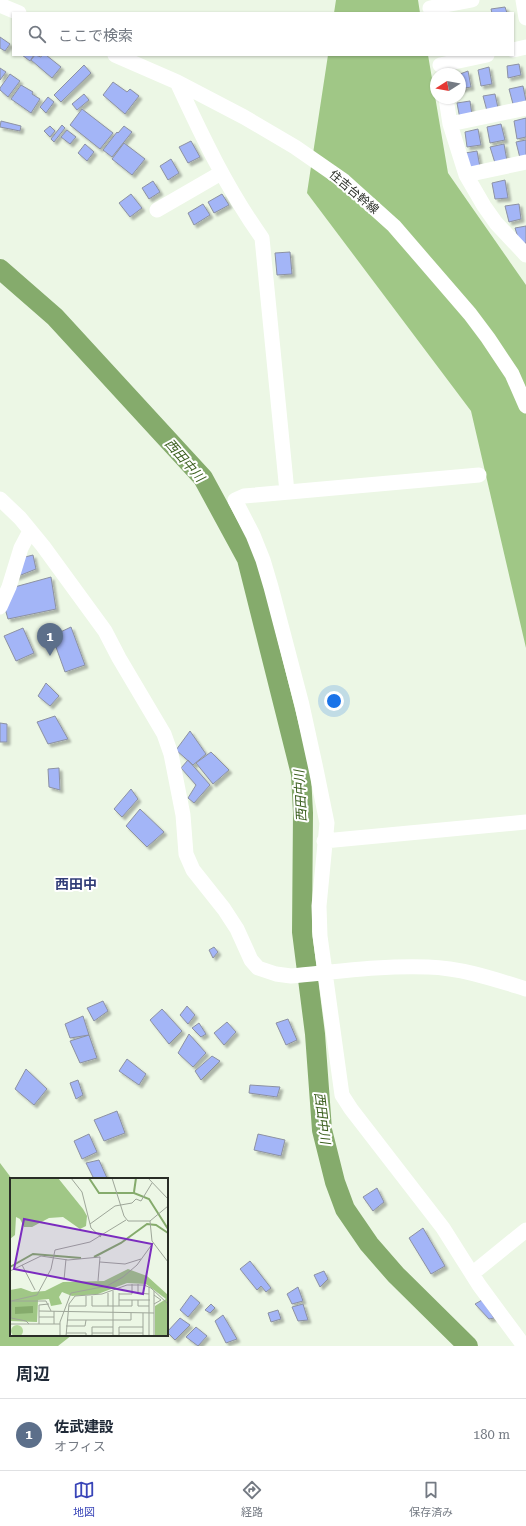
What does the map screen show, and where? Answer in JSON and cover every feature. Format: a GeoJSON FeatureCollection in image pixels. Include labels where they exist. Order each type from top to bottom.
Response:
{"type":"FeatureCollection","features":[{"type":"Feature","properties":{"kind":"street"},"geometry":{"type":"LineString","coordinates":[[431,7],[472,0]]}},
{"type":"Feature","properties":{"kind":"street"},"geometry":{"type":"LineString","coordinates":[[523,0],[526,18]]}},
{"type":"Feature","properties":{"kind":"street"},"geometry":{"type":"LineString","coordinates":[[0,4],[17,12]]}},
{"type":"Feature","properties":{"kind":"street"},"geometry":{"type":"LineString","coordinates":[[514,50],[526,47]]}},
{"type":"Feature","properties":{"kind":"street","name":"住吉台幹線"},"geometry":{"type":"LineString","coordinates":[[117,56],[177,82],[244,117],[296,147],[344,181],[394,226],[470,314],[512,374],[526,406]]}},
{"type":"Feature","properties":{"kind":"street"},"geometry":{"type":"LineString","coordinates":[[440,65],[482,56]]}},
{"type":"Feature","properties":{"kind":"street"},"geometry":{"type":"LineString","coordinates":[[177,82],[207,148],[244,213],[262,238],[288,492]]}},
{"type":"Feature","properties":{"kind":"street"},"geometry":{"type":"LineString","coordinates":[[447,104],[450,124],[466,175],[496,223],[526,255]]}},
{"type":"Feature","properties":{"kind":"street"},"geometry":{"type":"LineString","coordinates":[[450,124],[526,108]]}},
{"type":"Feature","properties":{"kind":"street"},"geometry":{"type":"LineString","coordinates":[[466,175],[526,162]]}},
{"type":"Feature","properties":{"kind":"street"},"geometry":{"type":"LineString","coordinates":[[157,210],[221,173]]}},
{"type":"Feature","properties":{"kind":"street"},"geometry":{"type":"LineString","coordinates":[[479,474],[244,496],[235,500],[253,535],[262,560],[298,691],[327,823],[324,841],[319,906],[322,973],[342,1095],[351,1109],[443,1228],[495,1307],[524,1346]]}},
{"type":"Feature","properties":{"kind":"street"},"geometry":{"type":"LineString","coordinates":[[0,499],[20,518],[105,631],[119,658],[164,734],[171,754],[183,815],[186,854],[193,870],[233,922],[251,960],[258,968],[276,974],[291,976],[404,967],[429,967],[455,970],[491,978],[526,989]]}},
{"type":"Feature","properties":{"kind":"street"},"geometry":{"type":"LineString","coordinates":[[0,607],[6,596],[21,548],[30,531]]}},
{"type":"Feature","properties":{"kind":"street"},"geometry":{"type":"LineString","coordinates":[[324,841],[526,822]]}},
{"type":"Feature","properties":{"kind":"street"},"geometry":{"type":"LineString","coordinates":[[473,1273],[526,1230]]}},
{"type":"Feature","properties":{"kind":"green space"},"geometry":{"type":"Polygon","coordinates":[[[336,0],[418,0],[420,12],[334,12],[336,0]]]}},
{"type":"Feature","properties":{"kind":"green space"},"geometry":{"type":"Polygon","coordinates":[[[328,56],[428,56],[430,68],[430,104],[436,104],[448,173],[526,285],[526,648],[471,411],[307,193],[328,56]]]}},
{"type":"Feature","properties":{"kind":"green space"},"geometry":{"type":"Polygon","coordinates":[[[0,1163],[11,1178],[10,1178],[10,1336],[71,1336],[58,1346],[0,1346],[0,1163]]]}},
{"type":"Feature","properties":{"kind":"building"},"geometry":{"type":"Polygon","coordinates":[[[505,7],[507,12],[492,12],[491,9],[505,7]]]}},
{"type":"Feature","properties":{"kind":"building"},"geometry":{"type":"Polygon","coordinates":[[[0,37],[10,44],[5,51],[0,48],[0,37]]]}},
{"type":"Feature","properties":{"kind":"building"},"geometry":{"type":"Polygon","coordinates":[[[23,56],[33,56],[30,61],[23,56]]]}},
{"type":"Feature","properties":{"kind":"building"},"geometry":{"type":"Polygon","coordinates":[[[34,56],[47,56],[61,67],[52,78],[31,60],[34,56]]]}},
{"type":"Feature","properties":{"kind":"building"},"geometry":{"type":"Polygon","coordinates":[[[519,64],[521,75],[508,78],[507,66],[519,64]]]}},
{"type":"Feature","properties":{"kind":"building"},"geometry":{"type":"Polygon","coordinates":[[[84,65],[91,73],[61,102],[54,95],[84,65]]]}},
{"type":"Feature","properties":{"kind":"building"},"geometry":{"type":"Polygon","coordinates":[[[489,67],[492,84],[481,86],[478,70],[489,67]]]}},
{"type":"Feature","properties":{"kind":"building"},"geometry":{"type":"Polygon","coordinates":[[[0,68],[6,72],[0,80],[0,68]]]}},
{"type":"Feature","properties":{"kind":"building"},"geometry":{"type":"Polygon","coordinates":[[[468,71],[471,87],[466,88],[466,72],[468,71]]]}},
{"type":"Feature","properties":{"kind":"building"},"geometry":{"type":"Polygon","coordinates":[[[10,74],[20,81],[8,97],[0,90],[0,88],[10,74]]]}},
{"type":"Feature","properties":{"kind":"building"},"geometry":{"type":"Polygon","coordinates":[[[113,82],[127,92],[130,89],[139,96],[125,114],[103,95],[113,82]]]}},
{"type":"Feature","properties":{"kind":"building"},"geometry":{"type":"Polygon","coordinates":[[[21,85],[33,92],[32,94],[40,99],[31,113],[11,99],[21,85]]]}},
{"type":"Feature","properties":{"kind":"building"},"geometry":{"type":"Polygon","coordinates":[[[523,86],[526,101],[513,104],[509,89],[523,86]]]}},
{"type":"Feature","properties":{"kind":"building"},"geometry":{"type":"Polygon","coordinates":[[[84,94],[89,100],[77,110],[72,104],[84,94]]]}},
{"type":"Feature","properties":{"kind":"building"},"geometry":{"type":"Polygon","coordinates":[[[495,94],[498,108],[487,111],[483,96],[495,94]]]}},
{"type":"Feature","properties":{"kind":"building"},"geometry":{"type":"Polygon","coordinates":[[[48,97],[54,102],[46,113],[40,107],[48,97]]]}},
{"type":"Feature","properties":{"kind":"building"},"geometry":{"type":"Polygon","coordinates":[[[470,101],[472,115],[460,119],[457,104],[466,104],[466,102],[470,101]]]}},
{"type":"Feature","properties":{"kind":"building"},"geometry":{"type":"Polygon","coordinates":[[[82,109],[113,133],[100,149],[70,125],[82,109]]]}},
{"type":"Feature","properties":{"kind":"building"},"geometry":{"type":"Polygon","coordinates":[[[526,118],[526,137],[517,139],[514,121],[526,118]]]}},
{"type":"Feature","properties":{"kind":"building"},"geometry":{"type":"Polygon","coordinates":[[[1,121],[21,126],[20,131],[0,127],[1,121]]]}},
{"type":"Feature","properties":{"kind":"building"},"geometry":{"type":"Polygon","coordinates":[[[501,124],[505,140],[490,143],[487,127],[501,124]]]}},
{"type":"Feature","properties":{"kind":"building"},"geometry":{"type":"Polygon","coordinates":[[[62,125],[65,128],[54,142],[51,139],[62,125]]]}},
{"type":"Feature","properties":{"kind":"building"},"geometry":{"type":"Polygon","coordinates":[[[50,126],[55,131],[50,137],[44,131],[50,126]]]}},
{"type":"Feature","properties":{"kind":"building"},"geometry":{"type":"Polygon","coordinates":[[[124,126],[132,132],[112,157],[103,150],[117,132],[118,133],[124,126]]]}},
{"type":"Feature","properties":{"kind":"building"},"geometry":{"type":"Polygon","coordinates":[[[478,129],[481,145],[467,147],[465,132],[478,129]]]}},
{"type":"Feature","properties":{"kind":"building"},"geometry":{"type":"Polygon","coordinates":[[[67,130],[76,137],[70,144],[61,137],[67,130]]]}},
{"type":"Feature","properties":{"kind":"building"},"geometry":{"type":"Polygon","coordinates":[[[526,140],[526,157],[520,158],[516,142],[526,140]]]}},
{"type":"Feature","properties":{"kind":"building"},"geometry":{"type":"Polygon","coordinates":[[[191,141],[200,157],[188,163],[179,147],[191,141]]]}},
{"type":"Feature","properties":{"kind":"building"},"geometry":{"type":"Polygon","coordinates":[[[124,143],[145,159],[132,175],[112,159],[124,143]]]}},
{"type":"Feature","properties":{"kind":"building"},"geometry":{"type":"Polygon","coordinates":[[[85,144],[94,152],[87,161],[78,153],[85,144]]]}},
{"type":"Feature","properties":{"kind":"building"},"geometry":{"type":"Polygon","coordinates":[[[504,144],[507,161],[495,163],[490,147],[504,144]]]}},
{"type":"Feature","properties":{"kind":"building"},"geometry":{"type":"Polygon","coordinates":[[[477,151],[480,167],[469,170],[465,153],[477,151]]]}},
{"type":"Feature","properties":{"kind":"building"},"geometry":{"type":"Polygon","coordinates":[[[171,159],[179,173],[168,180],[160,166],[171,159]]]}},
{"type":"Feature","properties":{"kind":"building"},"geometry":{"type":"Polygon","coordinates":[[[505,180],[508,198],[495,199],[492,183],[505,180]]]}},
{"type":"Feature","properties":{"kind":"building"},"geometry":{"type":"Polygon","coordinates":[[[153,181],[160,192],[149,199],[142,188],[153,181]]]}},
{"type":"Feature","properties":{"kind":"building"},"geometry":{"type":"Polygon","coordinates":[[[131,194],[142,208],[130,217],[119,203],[131,194]]]}},
{"type":"Feature","properties":{"kind":"building"},"geometry":{"type":"Polygon","coordinates":[[[222,194],[229,205],[214,213],[208,202],[222,194]]]}},
{"type":"Feature","properties":{"kind":"building"},"geometry":{"type":"Polygon","coordinates":[[[203,204],[210,215],[194,225],[188,213],[203,204]]]}},
{"type":"Feature","properties":{"kind":"building"},"geometry":{"type":"Polygon","coordinates":[[[519,204],[521,219],[509,222],[505,206],[519,204]]]}},
{"type":"Feature","properties":{"kind":"building"},"geometry":{"type":"Polygon","coordinates":[[[526,226],[526,243],[520,244],[515,228],[526,226]]]}},
{"type":"Feature","properties":{"kind":"building"},"geometry":{"type":"Polygon","coordinates":[[[290,252],[292,274],[277,275],[275,253],[290,252]]]}},
{"type":"Feature","properties":{"kind":"building"},"geometry":{"type":"Polygon","coordinates":[[[33,555],[36,569],[16,577],[13,560],[33,555]]]}},
{"type":"Feature","properties":{"kind":"building"},"geometry":{"type":"Polygon","coordinates":[[[51,577],[56,609],[8,619],[0,591],[51,577]]]}},
{"type":"Feature","properties":{"kind":"building"},"geometry":{"type":"Polygon","coordinates":[[[71,627],[85,665],[65,672],[52,636],[71,627]]]}},
{"type":"Feature","properties":{"kind":"building"},"geometry":{"type":"Polygon","coordinates":[[[23,628],[34,653],[16,661],[4,636],[23,628]]]}},
{"type":"Feature","properties":{"kind":"building"},"geometry":{"type":"Polygon","coordinates":[[[46,683],[59,696],[50,706],[38,696],[46,683]]]}},
{"type":"Feature","properties":{"kind":"building"},"geometry":{"type":"Polygon","coordinates":[[[55,716],[68,739],[48,744],[37,722],[55,716]]]}},
{"type":"Feature","properties":{"kind":"building"},"geometry":{"type":"Polygon","coordinates":[[[0,723],[7,724],[7,742],[0,742],[0,723]]]}},
{"type":"Feature","properties":{"kind":"building"},"geometry":{"type":"Polygon","coordinates":[[[190,731],[206,754],[193,765],[176,750],[190,731]]]}},
{"type":"Feature","properties":{"kind":"building"},"geometry":{"type":"Polygon","coordinates":[[[211,752],[229,770],[213,784],[196,763],[211,752]]]}},
{"type":"Feature","properties":{"kind":"building"},"geometry":{"type":"Polygon","coordinates":[[[188,760],[210,785],[194,803],[188,798],[196,785],[181,768],[188,760]]]}},
{"type":"Feature","properties":{"kind":"building"},"geometry":{"type":"Polygon","coordinates":[[[59,768],[60,790],[49,787],[48,769],[59,768]]]}},
{"type":"Feature","properties":{"kind":"building"},"geometry":{"type":"Polygon","coordinates":[[[131,789],[138,799],[122,817],[114,809],[131,789]]]}},
{"type":"Feature","properties":{"kind":"building"},"geometry":{"type":"Polygon","coordinates":[[[140,809],[164,832],[147,847],[126,826],[140,809]]]}},
{"type":"Feature","properties":{"kind":"building"},"geometry":{"type":"Polygon","coordinates":[[[214,947],[218,952],[213,958],[209,950],[214,947]]]}},
{"type":"Feature","properties":{"kind":"building"},"geometry":{"type":"Polygon","coordinates":[[[103,1001],[108,1011],[94,1021],[87,1008],[103,1001]]]}},
{"type":"Feature","properties":{"kind":"building"},"geometry":{"type":"Polygon","coordinates":[[[187,1006],[195,1015],[188,1024],[180,1015],[187,1006]]]}},
{"type":"Feature","properties":{"kind":"building"},"geometry":{"type":"Polygon","coordinates":[[[162,1009],[182,1031],[169,1044],[150,1020],[162,1009]]]}},
{"type":"Feature","properties":{"kind":"building"},"geometry":{"type":"Polygon","coordinates":[[[83,1016],[89,1035],[70,1038],[65,1024],[83,1016]]]}},
{"type":"Feature","properties":{"kind":"building"},"geometry":{"type":"Polygon","coordinates":[[[288,1019],[297,1040],[286,1045],[276,1023],[288,1019]]]}},
{"type":"Feature","properties":{"kind":"building"},"geometry":{"type":"Polygon","coordinates":[[[227,1022],[236,1032],[224,1045],[214,1033],[227,1022]]]}},
{"type":"Feature","properties":{"kind":"building"},"geometry":{"type":"Polygon","coordinates":[[[199,1023],[206,1034],[201,1037],[192,1028],[199,1023]]]}},
{"type":"Feature","properties":{"kind":"building"},"geometry":{"type":"Polygon","coordinates":[[[189,1034],[206,1053],[193,1067],[178,1053],[189,1034]]]}},
{"type":"Feature","properties":{"kind":"building"},"geometry":{"type":"Polygon","coordinates":[[[89,1035],[97,1058],[80,1063],[70,1041],[89,1035]]]}},
{"type":"Feature","properties":{"kind":"building"},"geometry":{"type":"Polygon","coordinates":[[[212,1056],[220,1061],[201,1080],[195,1071],[212,1056]]]}},
{"type":"Feature","properties":{"kind":"building"},"geometry":{"type":"Polygon","coordinates":[[[127,1059],[146,1074],[139,1085],[119,1071],[127,1059]]]}},
{"type":"Feature","properties":{"kind":"building"},"geometry":{"type":"Polygon","coordinates":[[[26,1069],[47,1089],[34,1105],[15,1089],[26,1069]]]}},
{"type":"Feature","properties":{"kind":"building"},"geometry":{"type":"Polygon","coordinates":[[[78,1080],[83,1095],[76,1099],[70,1083],[78,1080]]]}},
{"type":"Feature","properties":{"kind":"building"},"geometry":{"type":"Polygon","coordinates":[[[250,1085],[280,1087],[277,1097],[249,1093],[250,1085]]]}},
{"type":"Feature","properties":{"kind":"building"},"geometry":{"type":"Polygon","coordinates":[[[117,1111],[125,1133],[104,1141],[94,1120],[117,1111]]]}},
{"type":"Feature","properties":{"kind":"building"},"geometry":{"type":"Polygon","coordinates":[[[89,1134],[97,1152],[82,1159],[74,1141],[89,1134]]]}},
{"type":"Feature","properties":{"kind":"building"},"geometry":{"type":"Polygon","coordinates":[[[258,1134],[285,1140],[281,1156],[254,1150],[258,1134]]]}},
{"type":"Feature","properties":{"kind":"building"},"geometry":{"type":"Polygon","coordinates":[[[99,1160],[107,1178],[94,1178],[86,1163],[99,1160]]]}},
{"type":"Feature","properties":{"kind":"building"},"geometry":{"type":"Polygon","coordinates":[[[377,1188],[384,1202],[373,1211],[363,1197],[377,1188]]]}},
{"type":"Feature","properties":{"kind":"building"},"geometry":{"type":"Polygon","coordinates":[[[423,1228],[445,1266],[431,1274],[409,1238],[423,1228]]]}},
{"type":"Feature","properties":{"kind":"building"},"geometry":{"type":"Polygon","coordinates":[[[250,1261],[271,1288],[266,1292],[261,1286],[257,1290],[240,1269],[250,1261]]]}},
{"type":"Feature","properties":{"kind":"building"},"geometry":{"type":"Polygon","coordinates":[[[324,1271],[328,1279],[320,1287],[314,1275],[324,1271]]]}},
{"type":"Feature","properties":{"kind":"building"},"geometry":{"type":"Polygon","coordinates":[[[298,1287],[303,1301],[292,1304],[287,1294],[298,1287]]]}},
{"type":"Feature","properties":{"kind":"building"},"geometry":{"type":"Polygon","coordinates":[[[191,1295],[200,1303],[188,1317],[180,1310],[191,1295]]]}},
{"type":"Feature","properties":{"kind":"building"},"geometry":{"type":"Polygon","coordinates":[[[482,1300],[494,1318],[489,1319],[475,1304],[482,1300]]]}},
{"type":"Feature","properties":{"kind":"building"},"geometry":{"type":"Polygon","coordinates":[[[211,1304],[215,1308],[210,1313],[205,1310],[211,1304]]]}},
{"type":"Feature","properties":{"kind":"building"},"geometry":{"type":"Polygon","coordinates":[[[303,1304],[308,1320],[298,1321],[292,1307],[303,1304]]]}},
{"type":"Feature","properties":{"kind":"building"},"geometry":{"type":"Polygon","coordinates":[[[278,1310],[281,1319],[271,1322],[268,1313],[278,1310]]]}},
{"type":"Feature","properties":{"kind":"building"},"geometry":{"type":"Polygon","coordinates":[[[223,1315],[237,1339],[226,1343],[215,1321],[223,1315]]]}},
{"type":"Feature","properties":{"kind":"building"},"geometry":{"type":"Polygon","coordinates":[[[180,1318],[190,1325],[175,1340],[168,1333],[168,1331],[180,1318]]]}},
{"type":"Feature","properties":{"kind":"building"},"geometry":{"type":"Polygon","coordinates":[[[196,1327],[207,1336],[198,1346],[186,1337],[196,1327]]]}},
{"type":"Feature","properties":{"kind":"waterway","name":"西田中川"},"geometry":{"type":"LineString","coordinates":[[0,269],[55,317],[203,478],[247,559],[301,774],[303,813],[302,932],[315,1034],[322,1130],[335,1182],[345,1209],[369,1244],[396,1275],[468,1346]]}},
{"type":"Feature","properties":{"kind":"place","name":"佐武建設"},"geometry":{"type":"Point","coordinates":[50,656]}},
{"type":"Feature","properties":{"kind":"district","name":"西田中"},"geometry":{"type":"Point","coordinates":[76,884]}}]}
